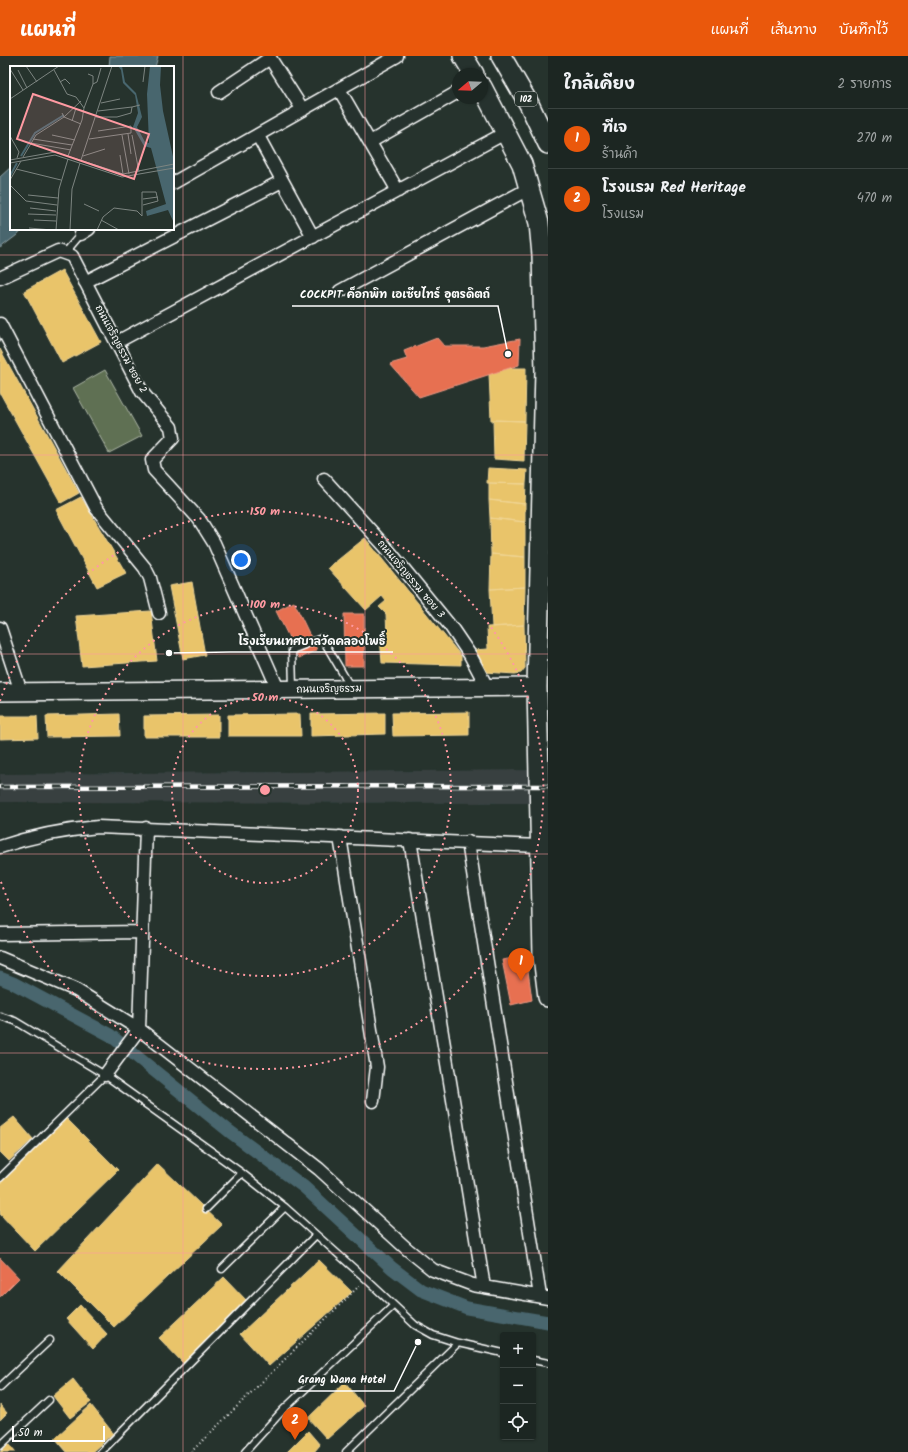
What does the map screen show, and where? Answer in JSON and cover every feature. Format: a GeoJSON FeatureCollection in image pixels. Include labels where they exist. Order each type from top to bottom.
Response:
{"type":"FeatureCollection","features":[{"type":"Feature","properties":{"kind":"main road"},"geometry":{"type":"LineString","coordinates":[[463,56],[470,68]]}},
{"type":"Feature","properties":{"kind":"main road","name":"102"},"geometry":{"type":"LineString","coordinates":[[501,56],[529,104],[548,144]]}},
{"type":"Feature","properties":{"kind":"main road"},"geometry":{"type":"LineString","coordinates":[[488,98],[507,132],[522,164],[539,223],[542,255],[546,371],[543,687],[544,826],[539,846],[543,956],[548,997]]}},
{"type":"Feature","properties":{"kind":"street"},"geometry":{"type":"LineString","coordinates":[[174,182],[397,56]]}},
{"type":"Feature","properties":{"kind":"street"},"geometry":{"type":"LineString","coordinates":[[219,92],[270,58],[303,110]]}},
{"type":"Feature","properties":{"kind":"street"},"geometry":{"type":"LineString","coordinates":[[339,89],[398,192]]}},
{"type":"Feature","properties":{"kind":"street"},"geometry":{"type":"LineString","coordinates":[[370,142],[452,95]]}},
{"type":"Feature","properties":{"kind":"street"},"geometry":{"type":"LineString","coordinates":[[117,342],[507,132]]}},
{"type":"Feature","properties":{"kind":"street"},"geometry":{"type":"LineString","coordinates":[[258,136],[313,237]]}},
{"type":"Feature","properties":{"kind":"street"},"geometry":{"type":"LineString","coordinates":[[85,282],[282,181]]}},
{"type":"Feature","properties":{"kind":"street"},"geometry":{"type":"LineString","coordinates":[[340,291],[530,188]]}},
{"type":"Feature","properties":{"kind":"street"},"geometry":{"type":"LineString","coordinates":[[0,278],[58,251],[65,253]]}},
{"type":"Feature","properties":{"kind":"street","name":"ถนนเจริญธรรม ซอย 2"},"geometry":{"type":"LineString","coordinates":[[65,253],[72,256],[142,392],[171,427],[173,438],[152,460],[154,470],[199,519],[214,543],[285,689]]}},
{"type":"Feature","properties":{"kind":"street"},"geometry":{"type":"LineString","coordinates":[[0,324],[96,508],[145,568],[150,578],[159,613]]}},
{"type":"Feature","properties":{"kind":"street","name":"ถนนเจริญธรรม ซอย 3"},"geometry":{"type":"LineString","coordinates":[[324,479],[390,552],[451,627],[470,654],[487,687]]}},
{"type":"Feature","properties":{"kind":"street"},"geometry":{"type":"LineString","coordinates":[[0,628],[21,692]]}},
{"type":"Feature","properties":{"kind":"street","name":"ถนนเจริญธรรม"},"geometry":{"type":"LineString","coordinates":[[0,692],[543,687]]}},
{"type":"Feature","properties":{"kind":"street"},"geometry":{"type":"LineString","coordinates":[[0,847],[25,838],[66,830],[98,827],[539,846]]}},
{"type":"Feature","properties":{"kind":"street"},"geometry":{"type":"LineString","coordinates":[[105,1075],[139,1029],[146,828]]}},
{"type":"Feature","properties":{"kind":"street"},"geometry":{"type":"LineString","coordinates":[[340,837],[377,1067],[373,1101]]}},
{"type":"Feature","properties":{"kind":"street"},"geometry":{"type":"LineString","coordinates":[[410,840],[484,1287]]}},
{"type":"Feature","properties":{"kind":"street"},"geometry":{"type":"LineString","coordinates":[[0,958],[76,990],[139,1029],[319,1169],[407,1249],[433,1270],[453,1278],[484,1287],[544,1297],[468,842]]}},
{"type":"Feature","properties":{"kind":"street"},"geometry":{"type":"LineString","coordinates":[[0,934],[142,932]]}},
{"type":"Feature","properties":{"kind":"lane"},"geometry":{"type":"LineString","coordinates":[[65,253],[85,231]]}},
{"type":"Feature","properties":{"kind":"lane"},"geometry":{"type":"LineString","coordinates":[[285,689],[292,650],[322,638],[351,689]]}},
{"type":"Feature","properties":{"kind":"lane"},"geometry":{"type":"LineString","coordinates":[[0,1016],[15,1021],[105,1075],[242,1173],[285,1207],[415,1325],[432,1335],[458,1343],[500,1352]]}},
{"type":"Feature","properties":{"kind":"lane"},"geometry":{"type":"LineString","coordinates":[[0,1178],[105,1075]]}},
{"type":"Feature","properties":{"kind":"lane"},"geometry":{"type":"LineString","coordinates":[[206,1209],[242,1173]]}},
{"type":"Feature","properties":{"kind":"lane"},"geometry":{"type":"LineString","coordinates":[[222,1269],[285,1207]]}},
{"type":"Feature","properties":{"kind":"lane"},"geometry":{"type":"LineString","coordinates":[[102,1452],[316,1235]]}},
{"type":"Feature","properties":{"kind":"lane"},"geometry":{"type":"LineString","coordinates":[[245,1452],[283,1410],[394,1306]]}},
{"type":"Feature","properties":{"kind":"lane"},"geometry":{"type":"LineString","coordinates":[[0,1387],[50,1340]]}},
{"type":"Feature","properties":{"kind":"lane"},"geometry":{"type":"LineString","coordinates":[[346,1452],[458,1343]]}},
{"type":"Feature","properties":{"kind":"lane"},"geometry":{"type":"LineString","coordinates":[[536,1361],[548,1363]]}},
{"type":"Feature","properties":{"kind":"lane"},"geometry":{"type":"LineString","coordinates":[[0,1446],[49,1400]]}},
{"type":"Feature","properties":{"kind":"path"},"geometry":{"type":"LineString","coordinates":[[191,1452],[366,1279]]}},
{"type":"Feature","properties":{"kind":"shaded area"},"geometry":{"type":"Polygon","coordinates":[[[548,770],[548,803],[0,802],[0,774],[548,770]]]}},
{"type":"Feature","properties":{"kind":"green space"},"geometry":{"type":"Polygon","coordinates":[[[105,370],[142,436],[109,453],[73,388],[105,370]]]}},
{"type":"Feature","properties":{"kind":"water"},"geometry":{"type":"Polygon","coordinates":[[[110,56],[158,56],[155,66],[109,66],[110,56]]]}},
{"type":"Feature","properties":{"kind":"water"},"geometry":{"type":"Polygon","coordinates":[[[10,168],[10,230],[24,230],[0,248],[0,177],[10,168]]]}},
{"type":"Feature","properties":{"kind":"building: ที่อยู่อาศัย"},"geometry":{"type":"Polygon","coordinates":[[[62,270],[101,342],[62,363],[24,291],[62,270]]]}},
{"type":"Feature","properties":{"kind":"building: ที่อยู่อาศัย"},"geometry":{"type":"Polygon","coordinates":[[[0,349],[79,493],[61,503],[0,393],[0,349]]]}},
{"type":"Feature","properties":{"kind":"building: ที่อยู่อาศัย"},"geometry":{"type":"Polygon","coordinates":[[[510,368],[526,368],[525,421],[491,420],[489,374],[510,368]]]}},
{"type":"Feature","properties":{"kind":"building: ที่อยู่อาศัย"},"geometry":{"type":"Polygon","coordinates":[[[493,420],[525,421],[524,461],[494,459],[493,420]]]}},
{"type":"Feature","properties":{"kind":"building: ที่อยู่อาศัย"},"geometry":{"type":"Polygon","coordinates":[[[488,468],[527,470],[526,484],[487,483],[488,468]]]}},
{"type":"Feature","properties":{"kind":"building: ที่อยู่อาศัย"},"geometry":{"type":"Polygon","coordinates":[[[489,483],[526,484],[525,504],[489,500],[489,483]]]}},
{"type":"Feature","properties":{"kind":"building: ที่อยู่อาศัย"},"geometry":{"type":"Polygon","coordinates":[[[81,497],[126,573],[97,587],[56,510],[81,497]]]}},
{"type":"Feature","properties":{"kind":"building: ที่อยู่อาศัย"},"geometry":{"type":"Polygon","coordinates":[[[489,500],[525,504],[525,522],[490,518],[489,500]]]}},
{"type":"Feature","properties":{"kind":"building: ที่อยู่อาศัย"},"geometry":{"type":"Polygon","coordinates":[[[490,518],[525,522],[525,557],[491,554],[490,518]]]}},
{"type":"Feature","properties":{"kind":"building: ที่อยู่อาศัย"},"geometry":{"type":"Polygon","coordinates":[[[365,538],[461,656],[461,665],[382,663],[380,637],[387,637],[386,614],[379,607],[386,601],[382,596],[366,610],[328,568],[365,538]]]}},
{"type":"Feature","properties":{"kind":"building: ที่อยู่อาศัย"},"geometry":{"type":"Polygon","coordinates":[[[491,554],[525,557],[525,587],[490,589],[491,554]]]}},
{"type":"Feature","properties":{"kind":"building: ที่อยู่อาศัย"},"geometry":{"type":"Polygon","coordinates":[[[192,582],[205,655],[183,659],[169,586],[192,582]]]}},
{"type":"Feature","properties":{"kind":"building: ที่อยู่อาศัย"},"geometry":{"type":"Polygon","coordinates":[[[525,587],[524,625],[492,627],[490,589],[525,587]]]}},
{"type":"Feature","properties":{"kind":"building: ที่อยู่อาศัย"},"geometry":{"type":"Polygon","coordinates":[[[151,611],[157,661],[82,666],[76,616],[151,611]]]}},
{"type":"Feature","properties":{"kind":"building: ที่อยู่อาศัย"},"geometry":{"type":"Polygon","coordinates":[[[524,625],[525,668],[521,673],[485,672],[473,650],[488,649],[487,627],[524,625]]]}},
{"type":"Feature","properties":{"kind":"building: ที่อยู่อาศัย"},"geometry":{"type":"Polygon","coordinates":[[[469,712],[469,735],[393,736],[392,713],[469,712]]]}},
{"type":"Feature","properties":{"kind":"building: ที่อยู่อาศัย"},"geometry":{"type":"Polygon","coordinates":[[[385,713],[385,734],[311,736],[311,714],[385,713]]]}},
{"type":"Feature","properties":{"kind":"building: ที่อยู่อาศัย"},"geometry":{"type":"Polygon","coordinates":[[[119,714],[120,736],[47,737],[46,716],[119,714]]]}},
{"type":"Feature","properties":{"kind":"building: ที่อยู่อาศัย"},"geometry":{"type":"Polygon","coordinates":[[[300,714],[301,736],[228,736],[228,715],[300,714]]]}},
{"type":"Feature","properties":{"kind":"building: ที่อยู่อาศัย"},"geometry":{"type":"Polygon","coordinates":[[[219,715],[219,737],[144,737],[144,716],[219,715]]]}},
{"type":"Feature","properties":{"kind":"building: ที่อยู่อาศัย"},"geometry":{"type":"Polygon","coordinates":[[[0,716],[37,716],[38,738],[0,739],[0,716]]]}},
{"type":"Feature","properties":{"kind":"building: ที่อยู่อาศัย"},"geometry":{"type":"Polygon","coordinates":[[[14,1117],[33,1139],[9,1161],[0,1152],[0,1128],[14,1117]]]}},
{"type":"Feature","properties":{"kind":"building: ที่อยู่อาศัย"},"geometry":{"type":"Polygon","coordinates":[[[66,1118],[118,1170],[35,1251],[0,1214],[0,1179],[66,1118]]]}},
{"type":"Feature","properties":{"kind":"building: ที่อยู่อาศัย"},"geometry":{"type":"Polygon","coordinates":[[[158,1164],[222,1225],[114,1327],[58,1271],[158,1164]]]}},
{"type":"Feature","properties":{"kind":"building: ที่อยู่อาศัย"},"geometry":{"type":"Polygon","coordinates":[[[319,1260],[352,1292],[269,1366],[240,1334],[319,1260]]]}},
{"type":"Feature","properties":{"kind":"building: ที่อยู่อาศัย"},"geometry":{"type":"Polygon","coordinates":[[[224,1277],[247,1301],[184,1364],[159,1338],[224,1277]]]}},
{"type":"Feature","properties":{"kind":"building: ที่อยู่อาศัย"},"geometry":{"type":"Polygon","coordinates":[[[80,1305],[107,1334],[93,1349],[66,1319],[80,1305]]]}},
{"type":"Feature","properties":{"kind":"building: ที่อยู่อาศัย"},"geometry":{"type":"Polygon","coordinates":[[[73,1379],[91,1402],[70,1418],[53,1396],[73,1379]]]}},
{"type":"Feature","properties":{"kind":"building: ที่อยู่อาศัย"},"geometry":{"type":"Polygon","coordinates":[[[345,1382],[364,1406],[327,1439],[308,1418],[345,1382]]]}},
{"type":"Feature","properties":{"kind":"building: ที่อยู่อาศัย"},"geometry":{"type":"Polygon","coordinates":[[[0,1405],[7,1413],[0,1420],[0,1405]]]}},
{"type":"Feature","properties":{"kind":"building: ที่อยู่อาศัย"},"geometry":{"type":"Polygon","coordinates":[[[91,1405],[113,1433],[92,1452],[67,1452],[55,1438],[91,1405]]]}},
{"type":"Feature","properties":{"kind":"building: ที่อยู่อาศัย"},"geometry":{"type":"Polygon","coordinates":[[[308,1431],[320,1445],[314,1452],[287,1452],[308,1431]]]}},
{"type":"Feature","properties":{"kind":"building: ที่อยู่อาศัย"},"geometry":{"type":"Polygon","coordinates":[[[9,1444],[16,1452],[0,1452],[9,1444]]]}},
{"type":"Feature","properties":{"kind":"building: ร้านค้า"},"geometry":{"type":"Polygon","coordinates":[[[437,338],[444,346],[483,346],[520,339],[519,365],[419,397],[390,364],[407,359],[404,351],[437,338]]]}},
{"type":"Feature","properties":{"kind":"building: ร้านค้า"},"geometry":{"type":"Polygon","coordinates":[[[294,602],[317,650],[299,658],[276,611],[294,602]]]}},
{"type":"Feature","properties":{"kind":"building: ร้านค้า"},"geometry":{"type":"Polygon","coordinates":[[[344,614],[364,614],[364,666],[345,666],[344,614]]]}},
{"type":"Feature","properties":{"kind":"building: ร้านค้า"},"geometry":{"type":"Polygon","coordinates":[[[526,956],[532,1000],[511,1005],[502,960],[526,956]]]}},
{"type":"Feature","properties":{"kind":"building: ร้านค้า"},"geometry":{"type":"Polygon","coordinates":[[[0,1258],[19,1278],[0,1297],[0,1258]]]}},
{"type":"Feature","properties":{"kind":"waterway"},"geometry":{"type":"LineString","coordinates":[[0,978],[13,983],[110,1035],[229,1131],[304,1187],[392,1268],[421,1290],[467,1308],[548,1322]]}},
{"type":"Feature","properties":{"kind":"railway"},"geometry":{"type":"LineString","coordinates":[[0,787],[548,786]]}},
{"type":"Feature","properties":{"kind":"place","name":"COCKPIT ค็อกพิท เอเซียไทร์ อุตรดิตถ์"},"geometry":{"type":"Point","coordinates":[508,354]}},
{"type":"Feature","properties":{"kind":"place","name":"โรงเรียนเทศบาลวัดคลองโพธิ์"},"geometry":{"type":"Point","coordinates":[169,653]}},
{"type":"Feature","properties":{"kind":"place","name":"ทีเจ"},"geometry":{"type":"Point","coordinates":[521,981]}},
{"type":"Feature","properties":{"kind":"place","name":"Grang Wana Hotel"},"geometry":{"type":"Point","coordinates":[418,1342]}},
{"type":"Feature","properties":{"kind":"place","name":"โรงแรม Red Heritage"},"geometry":{"type":"Point","coordinates":[295,1440]}}]}
